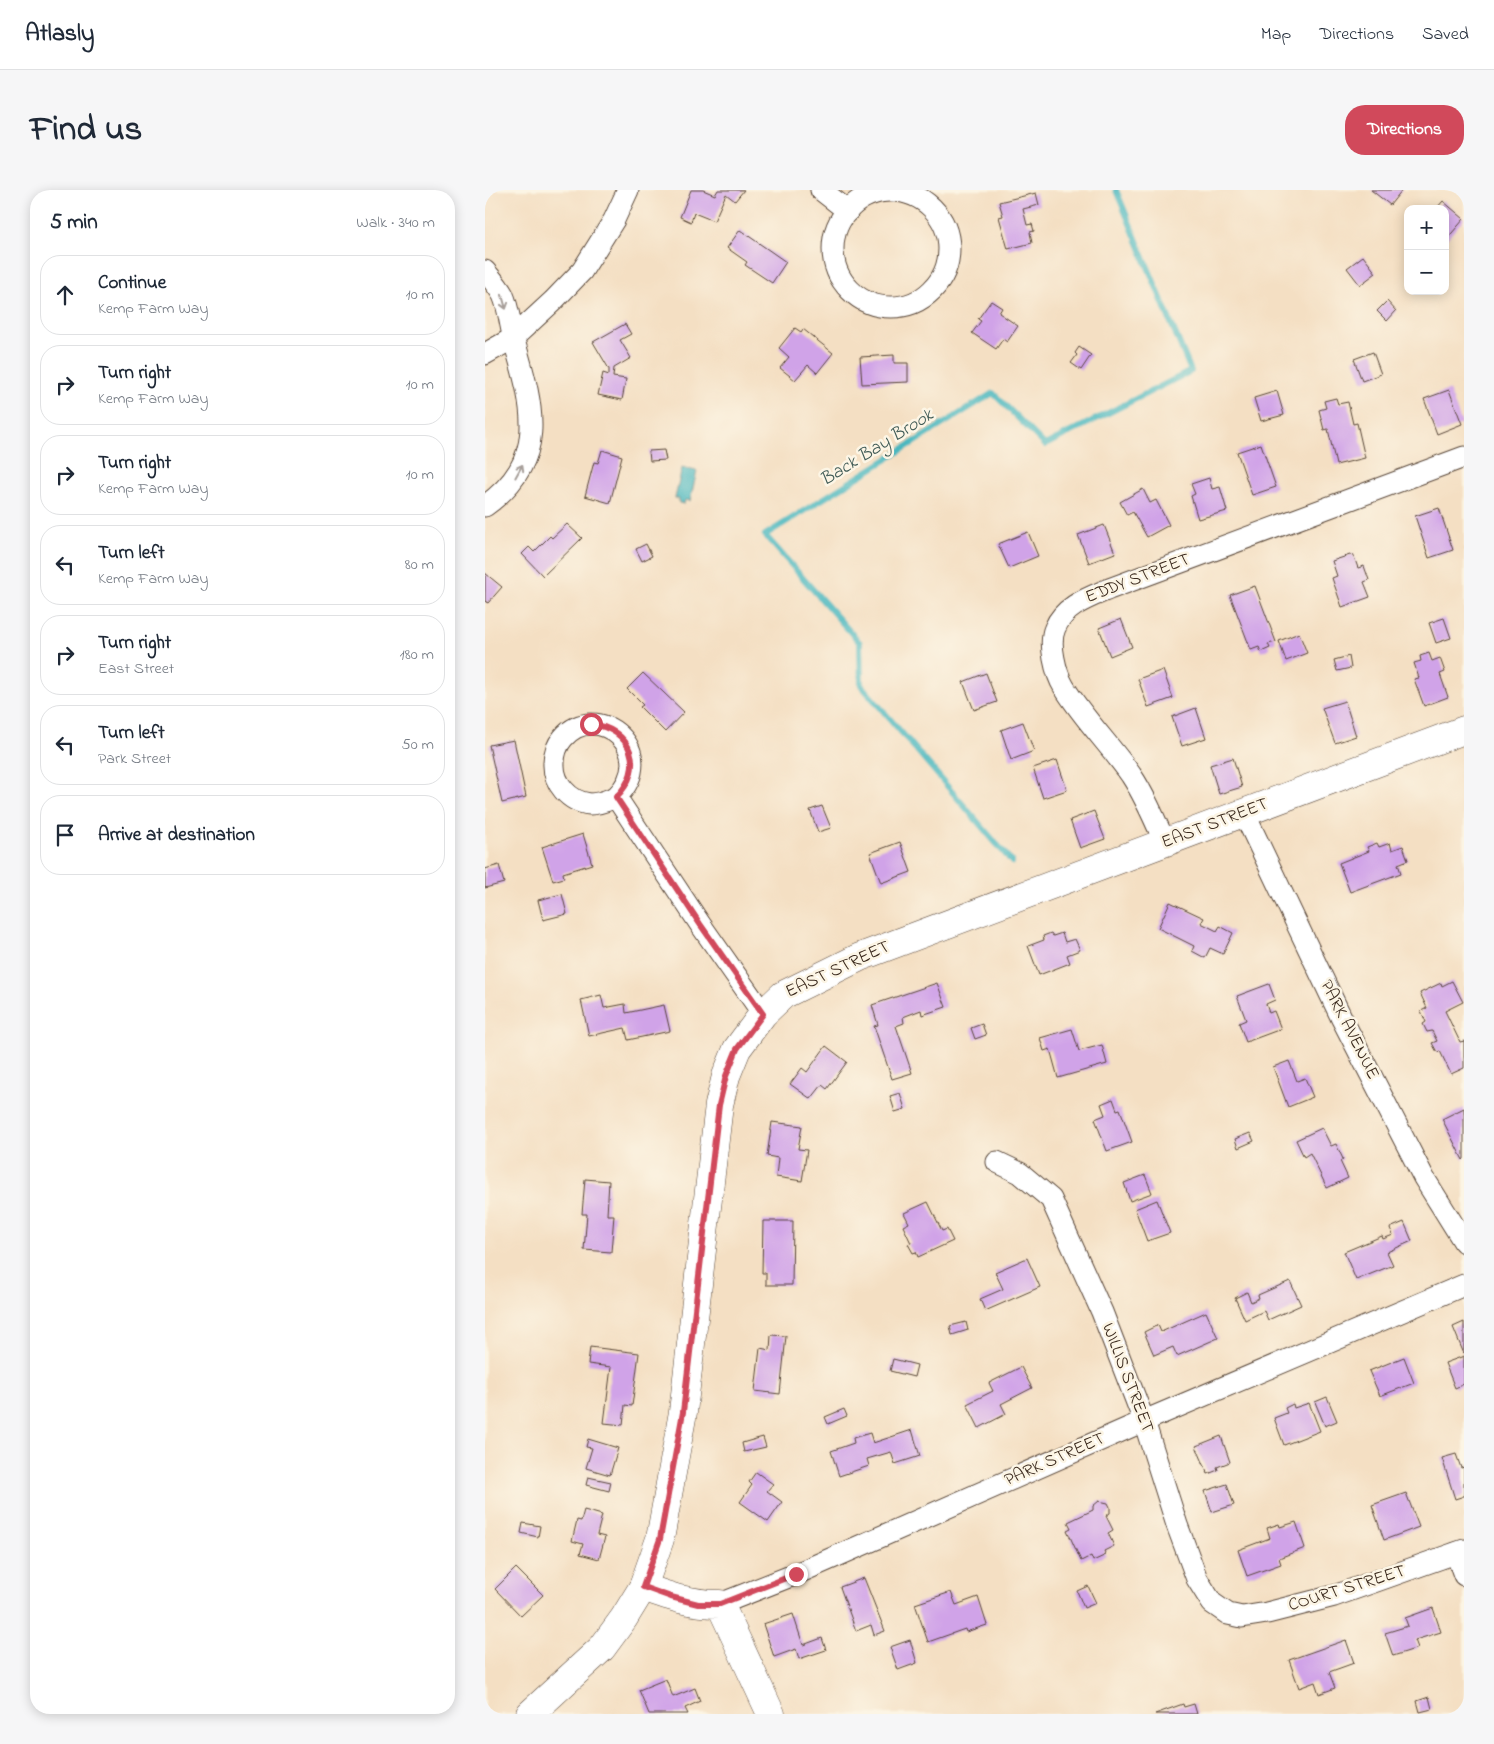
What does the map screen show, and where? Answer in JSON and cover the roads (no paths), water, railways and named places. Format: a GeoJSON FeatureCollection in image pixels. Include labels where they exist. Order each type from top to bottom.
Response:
{"type":"FeatureCollection","features":[{"type":"Feature","properties":{"kind":"main road","name":"EAST STREET"},"geometry":{"type":"LineString","coordinates":[[530,1714],[602,1648],[624,1618],[643,1587],[660,1539],[683,1412],[719,1105],[726,1076],[737,1049],[763,1014],[783,995],[860,957],[1464,730]]}},
{"type":"Feature","properties":{"kind":"main road","name":"PARK STREET"},"geometry":{"type":"LineString","coordinates":[[643,1587],[698,1604],[720,1604]]}},
{"type":"Feature","properties":{"kind":"main road"},"geometry":{"type":"LineString","coordinates":[[720,1604],[771,1714]]}},
{"type":"Feature","properties":{"kind":"street"},"geometry":{"type":"LineString","coordinates":[[485,354],[513,338],[582,271],[614,220],[628,190]]}},
{"type":"Feature","properties":{"kind":"street"},"geometry":{"type":"LineString","coordinates":[[821,190],[848,210]]}},
{"type":"Feature","properties":{"kind":"street"},"geometry":{"type":"LineString","coordinates":[[891,191],[907,193],[922,199],[934,209],[944,222],[949,238],[950,254],[947,270],[939,284],[927,296],[911,304],[895,308],[878,306],[862,300],[848,289],[839,275],[833,258],[833,241],[838,225],[848,210],[860,200],[875,194],[891,191]]}},
{"type":"Feature","properties":{"kind":"street"},"geometry":{"type":"LineString","coordinates":[[485,271],[503,295],[529,393],[532,436],[525,460],[516,478],[498,497],[485,506]]}},
{"type":"Feature","properties":{"kind":"street","name":"EDDY STREET"},"geometry":{"type":"LineString","coordinates":[[1165,843],[1149,805],[1132,776],[1063,686],[1052,651],[1054,629],[1061,618],[1075,604],[1109,589],[1464,458]]}},
{"type":"Feature","properties":{"kind":"street"},"geometry":{"type":"LineString","coordinates":[[616,797],[700,924],[763,1014]]}},
{"type":"Feature","properties":{"kind":"street","name":"PARK AVENUE"},"geometry":{"type":"LineString","coordinates":[[1244,813],[1342,1019],[1424,1178],[1464,1242]]}},
{"type":"Feature","properties":{"kind":"street","name":"WILLIS STREET"},"geometry":{"type":"LineString","coordinates":[[997,1162],[1020,1173],[1051,1199],[1102,1312],[1145,1421],[1177,1525],[1197,1579],[1212,1603],[1228,1614]]}},
{"type":"Feature","properties":{"kind":"street","name":"PARK STREET"},"geometry":{"type":"LineString","coordinates":[[720,1604],[796,1574],[1145,1421],[1464,1285]]}},
{"type":"Feature","properties":{"kind":"street"},"geometry":{"type":"LineString","coordinates":[[1460,1552],[1464,1575]]}},
{"type":"Feature","properties":{"kind":"street","name":"COURT STREET"},"geometry":{"type":"LineString","coordinates":[[1228,1614],[1242,1617],[1267,1613],[1334,1596],[1460,1552]]}},
{"type":"Feature","properties":{"kind":"water"},"geometry":{"type":"Polygon","coordinates":[[[682,468],[697,471],[690,501],[685,500],[684,504],[679,503],[679,499],[675,498],[682,468]]]}},
{"type":"Feature","properties":{"kind":"waterway","name":"Back Bay Brook"},"geometry":{"type":"LineString","coordinates":[[1012,862],[861,685],[860,643],[765,535],[993,393],[1045,445],[1191,371],[1116,190]]}}]}
